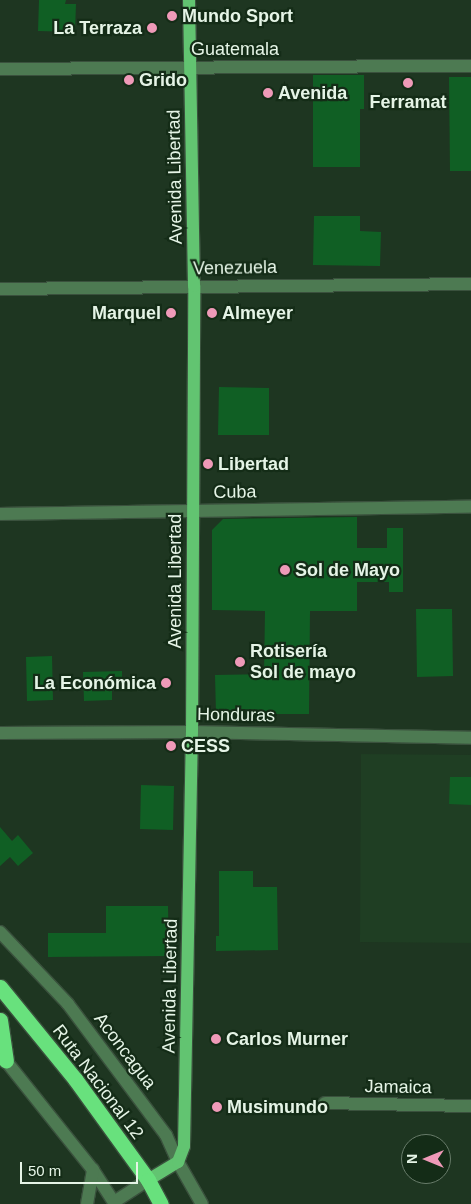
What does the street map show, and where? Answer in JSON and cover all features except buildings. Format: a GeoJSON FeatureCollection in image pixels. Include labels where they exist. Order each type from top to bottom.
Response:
{"type":"FeatureCollection","features":[{"type":"Feature","properties":{"kind":"highway","name":"Ruta Nacional 12"},"geometry":{"type":"LineString","coordinates":[[0,987],[75,1079],[148,1180],[160,1204]]}},
{"type":"Feature","properties":{"kind":"highway"},"geometry":{"type":"LineString","coordinates":[[0,1020],[3,1059]]}},
{"type":"Feature","properties":{"kind":"main road","name":"Avenida Libertad"},"geometry":{"type":"LineString","coordinates":[[178,1162],[184,1146],[192,732],[194,286],[189,0]]}},
{"type":"Feature","properties":{"kind":"main road"},"geometry":{"type":"LineString","coordinates":[[148,1180],[178,1162]]}},
{"type":"Feature","properties":{"kind":"street","name":"Guatemala"},"geometry":{"type":"LineString","coordinates":[[0,69],[471,66]]}},
{"type":"Feature","properties":{"kind":"street","name":"Venezuela"},"geometry":{"type":"LineString","coordinates":[[0,289],[471,284]]}},
{"type":"Feature","properties":{"kind":"street","name":"Cuba"},"geometry":{"type":"LineString","coordinates":[[0,514],[471,507]]}},
{"type":"Feature","properties":{"kind":"street","name":"Honduras"},"geometry":{"type":"LineString","coordinates":[[0,733],[192,732],[471,738]]}},
{"type":"Feature","properties":{"kind":"street","name":"Aconcagua"},"geometry":{"type":"LineString","coordinates":[[0,932],[68,1004],[166,1135],[178,1162],[202,1204]]}},
{"type":"Feature","properties":{"kind":"street"},"geometry":{"type":"LineString","coordinates":[[3,1059],[93,1170],[115,1203],[148,1180]]}},
{"type":"Feature","properties":{"kind":"street","name":"Jamaica"},"geometry":{"type":"LineString","coordinates":[[324,1103],[471,1106]]}},
{"type":"Feature","properties":{"kind":"street"},"geometry":{"type":"LineString","coordinates":[[87,1204],[93,1170]]}},
{"type":"Feature","properties":{"kind":"shaded area"},"geometry":{"type":"Polygon","coordinates":[[[361,754],[471,755],[471,943],[360,942],[361,754]]]}},
{"type":"Feature","properties":{"kind":"place","name":"Mundo Sport"},"geometry":{"type":"Point","coordinates":[172,16]}},
{"type":"Feature","properties":{"kind":"place","name":"La Terraza"},"geometry":{"type":"Point","coordinates":[152,28]}},
{"type":"Feature","properties":{"kind":"place","name":"Grido"},"geometry":{"type":"Point","coordinates":[129,80]}},
{"type":"Feature","properties":{"kind":"place","name":"Ferramat"},"geometry":{"type":"Point","coordinates":[408,83]}},
{"type":"Feature","properties":{"kind":"place","name":"Avenida"},"geometry":{"type":"Point","coordinates":[268,93]}},
{"type":"Feature","properties":{"kind":"place","name":"Marquel"},"geometry":{"type":"Point","coordinates":[171,313]}},
{"type":"Feature","properties":{"kind":"place","name":"Almeyer"},"geometry":{"type":"Point","coordinates":[212,313]}},
{"type":"Feature","properties":{"kind":"place","name":"Libertad"},"geometry":{"type":"Point","coordinates":[208,464]}},
{"type":"Feature","properties":{"kind":"place","name":"Sol de Mayo"},"geometry":{"type":"Point","coordinates":[285,570]}},
{"type":"Feature","properties":{"kind":"place","name":"Rotisería Sol de mayo"},"geometry":{"type":"Point","coordinates":[240,662]}},
{"type":"Feature","properties":{"kind":"place","name":"La Económica"},"geometry":{"type":"Point","coordinates":[166,683]}},
{"type":"Feature","properties":{"kind":"place","name":"CESS"},"geometry":{"type":"Point","coordinates":[171,746]}},
{"type":"Feature","properties":{"kind":"place","name":"Carlos Murner"},"geometry":{"type":"Point","coordinates":[216,1039]}},
{"type":"Feature","properties":{"kind":"place","name":"Musimundo"},"geometry":{"type":"Point","coordinates":[217,1107]}}]}
